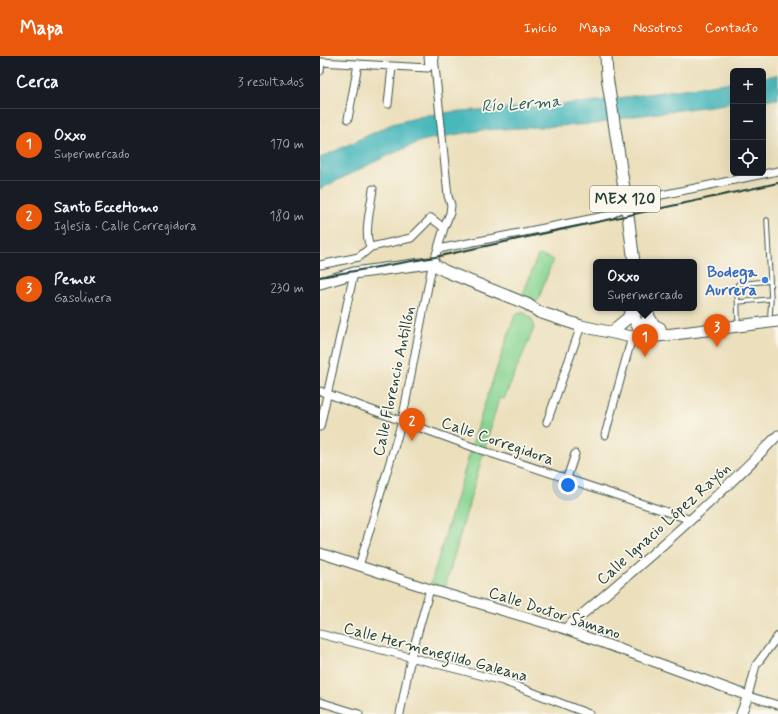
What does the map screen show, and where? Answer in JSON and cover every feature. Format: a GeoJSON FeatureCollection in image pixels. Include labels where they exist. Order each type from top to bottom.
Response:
{"type":"FeatureCollection","features":[{"type":"Feature","properties":{"kind":"main road","name":"MEX 120"},"geometry":{"type":"LineString","coordinates":[[606,56],[607,76],[615,136],[634,259]]}},
{"type":"Feature","properties":{"kind":"main road"},"geometry":{"type":"LineString","coordinates":[[320,283],[340,278],[414,271],[432,267],[527,304],[617,327],[638,335],[660,328],[738,319],[775,317]]}},
{"type":"Feature","properties":{"kind":"main road"},"geometry":{"type":"LineString","coordinates":[[527,304],[539,312],[581,326],[638,335],[775,317]]}},
{"type":"Feature","properties":{"kind":"main road"},"geometry":{"type":"LineString","coordinates":[[617,327],[628,318],[632,311]]}},
{"type":"Feature","properties":{"kind":"main road"},"geometry":{"type":"LineString","coordinates":[[634,311],[638,335]]}},
{"type":"Feature","properties":{"kind":"main road"},"geometry":{"type":"LineString","coordinates":[[638,335],[648,313]]}},
{"type":"Feature","properties":{"kind":"main road"},"geometry":{"type":"LineString","coordinates":[[648,313],[656,326],[660,328]]}},
{"type":"Feature","properties":{"kind":"street"},"geometry":{"type":"LineString","coordinates":[[320,70],[321,62],[428,68],[428,56]]}},
{"type":"Feature","properties":{"kind":"street","name":"Calle Florencio Antillón"},"geometry":{"type":"LineString","coordinates":[[359,566],[402,421],[432,267],[450,213],[451,205],[448,196],[434,56]]}},
{"type":"Feature","properties":{"kind":"street"},"geometry":{"type":"LineString","coordinates":[[348,119],[358,64]]}},
{"type":"Feature","properties":{"kind":"street"},"geometry":{"type":"LineString","coordinates":[[388,104],[392,67]]}},
{"type":"Feature","properties":{"kind":"street"},"geometry":{"type":"LineString","coordinates":[[438,249],[610,215],[637,200],[778,171]]}},
{"type":"Feature","properties":{"kind":"street"},"geometry":{"type":"LineString","coordinates":[[371,246],[368,244],[367,240],[374,189]]}},
{"type":"Feature","properties":{"kind":"street"},"geometry":{"type":"LineString","coordinates":[[320,266],[359,257],[371,246],[411,238],[431,218],[444,228]]}},
{"type":"Feature","properties":{"kind":"street"},"geometry":{"type":"LineString","coordinates":[[320,427],[354,276]]}},
{"type":"Feature","properties":{"kind":"street"},"geometry":{"type":"LineString","coordinates":[[547,422],[581,326]]}},
{"type":"Feature","properties":{"kind":"street"},"geometry":{"type":"LineString","coordinates":[[605,435],[638,335]]}},
{"type":"Feature","properties":{"kind":"street","name":"Calle Corregidora"},"geometry":{"type":"LineString","coordinates":[[320,391],[481,450],[691,520]]}},
{"type":"Feature","properties":{"kind":"street","name":"Calle Ignacio López Rayón"},"geometry":{"type":"LineString","coordinates":[[565,629],[691,520],[753,462],[778,435]]}},
{"type":"Feature","properties":{"kind":"street"},"geometry":{"type":"LineString","coordinates":[[567,478],[575,454]]}},
{"type":"Feature","properties":{"kind":"street","name":"Calle Doctor Sámano"},"geometry":{"type":"LineString","coordinates":[[320,553],[430,589],[565,629],[778,706]]}},
{"type":"Feature","properties":{"kind":"street"},"geometry":{"type":"LineString","coordinates":[[400,714],[411,657],[430,589]]}},
{"type":"Feature","properties":{"kind":"street","name":"Calle Hermenegildo Galeana"},"geometry":{"type":"LineString","coordinates":[[320,634],[502,681],[589,714]]}},
{"type":"Feature","properties":{"kind":"street"},"geometry":{"type":"LineString","coordinates":[[741,714],[748,696],[756,665],[778,636]]}},
{"type":"Feature","properties":{"kind":"street"},"geometry":{"type":"LineString","coordinates":[[320,702],[359,714]]}},
{"type":"Feature","properties":{"kind":"lane"},"geometry":{"type":"LineString","coordinates":[[767,220],[771,299],[775,317]]}},
{"type":"Feature","properties":{"kind":"lane"},"geometry":{"type":"LineString","coordinates":[[738,319],[738,284],[770,281]]}},
{"type":"Feature","properties":{"kind":"lane"},"geometry":{"type":"LineString","coordinates":[[738,302],[771,299]]}},
{"type":"Feature","properties":{"kind":"green space"},"geometry":{"type":"Polygon","coordinates":[[[538,255],[553,259],[538,301],[523,295],[538,255]]]}},
{"type":"Feature","properties":{"kind":"green space"},"geometry":{"type":"Polygon","coordinates":[[[525,313],[532,319],[534,328],[504,399],[499,398],[445,588],[431,583],[483,409],[515,315],[525,313]]]}},
{"type":"Feature","properties":{"kind":"water"},"geometry":{"type":"Polygon","coordinates":[[[778,75],[778,99],[766,100],[766,77],[778,75]]]}},
{"type":"Feature","properties":{"kind":"water"},"geometry":{"type":"Polygon","coordinates":[[[730,82],[730,103],[635,116],[595,124],[482,130],[430,139],[419,142],[376,161],[320,189],[320,158],[392,124],[428,115],[460,111],[532,107],[598,101],[730,82]]]}},
{"type":"Feature","properties":{"kind":"railway"},"geometry":{"type":"LineString","coordinates":[[320,277],[435,257],[778,183]]}},
{"type":"Feature","properties":{"kind":"place","name":"Bodega Aurrera"},"geometry":{"type":"Point","coordinates":[765,280]}},
{"type":"Feature","properties":{"kind":"place","name":"Pemex"},"geometry":{"type":"Point","coordinates":[717,347]}},
{"type":"Feature","properties":{"kind":"place","name":"Oxxo"},"geometry":{"type":"Point","coordinates":[645,357]}},
{"type":"Feature","properties":{"kind":"place","name":"Santo EcceHomo"},"geometry":{"type":"Point","coordinates":[412,441]}},
{"type":"Feature","properties":{"kind":"water label","name":"Río Lerma"},"geometry":{"type":"Point","coordinates":[521,103]}}]}
